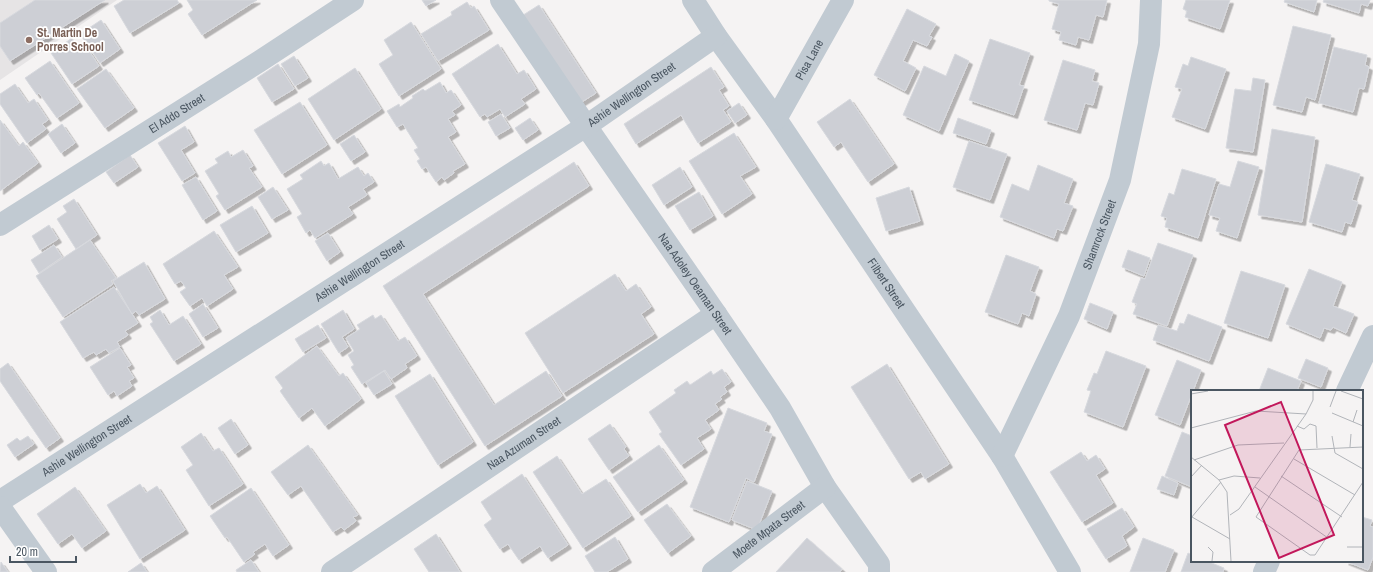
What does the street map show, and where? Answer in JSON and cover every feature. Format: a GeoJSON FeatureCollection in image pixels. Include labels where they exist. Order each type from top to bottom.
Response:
{"type":"FeatureCollection","features":[{"type":"Feature","properties":{"kind":"street","name":"El Addo Street"},"geometry":{"type":"LineString","coordinates":[[0,225],[260,61],[353,0]]}},
{"type":"Feature","properties":{"kind":"street","name":"Naa Adoley Oeaman Street"},"geometry":{"type":"LineString","coordinates":[[501,0],[780,408],[825,488],[879,564],[879,572]]}},
{"type":"Feature","properties":{"kind":"street","name":"Filbert Street"},"geometry":{"type":"LineString","coordinates":[[693,0],[716,36],[776,119],[1002,456],[1070,572]]}},
{"type":"Feature","properties":{"kind":"street","name":"Pisa Lane"},"geometry":{"type":"LineString","coordinates":[[776,119],[843,0]]}},
{"type":"Feature","properties":{"kind":"street","name":"Shamrock Street"},"geometry":{"type":"LineString","coordinates":[[1002,456],[1069,316],[1120,180],[1149,44],[1151,0]]}},
{"type":"Feature","properties":{"kind":"street","name":"Ashie Wellington Street"},"geometry":{"type":"LineString","coordinates":[[0,501],[586,126],[716,36]]}},
{"type":"Feature","properties":{"kind":"street","name":"Naa Azuman Street"},"geometry":{"type":"LineString","coordinates":[[332,572],[716,314]]}},
{"type":"Feature","properties":{"kind":"street"},"geometry":{"type":"LineString","coordinates":[[1347,390],[1373,336]]}},
{"type":"Feature","properties":{"kind":"street","name":"Moete Mpata Street"},"geometry":{"type":"LineString","coordinates":[[713,572],[825,488]]}},
{"type":"Feature","properties":{"kind":"street"},"geometry":{"type":"LineString","coordinates":[[0,507],[46,572]]}},
{"type":"Feature","properties":{"kind":"street"},"geometry":{"type":"LineString","coordinates":[[1264,572],[1269,562]]}},
{"type":"Feature","properties":{"kind":"shaded area","name":"St. Martin De Porres School"},"geometry":{"type":"Polygon","coordinates":[[[0,0],[117,0],[0,80],[0,0]]]}},
{"type":"Feature","properties":{"kind":"building","name":"St. Martin De Porres School"},"geometry":{"type":"Polygon","coordinates":[[[35,0],[105,0],[10,61],[0,46],[0,23],[35,0]]]}},
{"type":"Feature","properties":{"kind":"building"},"geometry":{"type":"Polygon","coordinates":[[[124,0],[177,0],[179,3],[130,33],[114,6],[124,0]]]}},
{"type":"Feature","properties":{"kind":"building"},"geometry":{"type":"Polygon","coordinates":[[[187,0],[257,0],[202,35],[188,14],[193,10],[187,0]]]}},
{"type":"Feature","properties":{"kind":"building"},"geometry":{"type":"Polygon","coordinates":[[[422,0],[436,0],[426,6],[422,0]]]}},
{"type":"Feature","properties":{"kind":"building"},"geometry":{"type":"Polygon","coordinates":[[[1049,0],[1107,0],[1103,17],[1096,15],[1089,40],[1078,37],[1076,45],[1059,40],[1061,32],[1052,29],[1059,4],[1049,0]]]}},
{"type":"Feature","properties":{"kind":"building"},"geometry":{"type":"Polygon","coordinates":[[[1186,0],[1230,0],[1220,29],[1185,17],[1187,11],[1183,9],[1186,0]]]}},
{"type":"Feature","properties":{"kind":"building"},"geometry":{"type":"Polygon","coordinates":[[[1285,0],[1317,0],[1314,12],[1284,2],[1285,0]]]}},
{"type":"Feature","properties":{"kind":"building"},"geometry":{"type":"Polygon","coordinates":[[[1324,0],[1370,0],[1368,6],[1361,4],[1359,13],[1323,2],[1324,0]]]}},
{"type":"Feature","properties":{"kind":"building"},"geometry":{"type":"Polygon","coordinates":[[[467,2],[471,8],[474,6],[489,30],[438,61],[421,34],[452,15],[451,12],[467,2]]]}},
{"type":"Feature","properties":{"kind":"building"},"geometry":{"type":"Polygon","coordinates":[[[539,5],[596,93],[577,105],[520,17],[539,5]]]}},
{"type":"Feature","properties":{"kind":"building"},"geometry":{"type":"Polygon","coordinates":[[[907,9],[936,24],[929,36],[932,37],[927,46],[913,40],[903,61],[916,68],[905,91],[874,75],[907,9]]]}},
{"type":"Feature","properties":{"kind":"building"},"geometry":{"type":"Polygon","coordinates":[[[101,20],[120,49],[100,63],[80,34],[101,20]]]}},
{"type":"Feature","properties":{"kind":"building"},"geometry":{"type":"Polygon","coordinates":[[[411,22],[441,69],[399,96],[379,64],[393,55],[384,40],[411,22]]]}},
{"type":"Feature","properties":{"kind":"building"},"geometry":{"type":"Polygon","coordinates":[[[1293,26],[1331,35],[1315,100],[1306,97],[1302,112],[1273,105],[1293,26]]]}},
{"type":"Feature","properties":{"kind":"building"},"geometry":{"type":"Polygon","coordinates":[[[72,38],[78,48],[84,43],[99,66],[72,84],[51,53],[72,38]]]}},
{"type":"Feature","properties":{"kind":"building"},"geometry":{"type":"Polygon","coordinates":[[[990,39],[1030,53],[1019,85],[1024,86],[1014,115],[969,100],[990,39]]]}},
{"type":"Feature","properties":{"kind":"building"},"geometry":{"type":"Polygon","coordinates":[[[498,44],[517,74],[524,70],[536,89],[521,99],[525,104],[505,117],[500,109],[487,117],[485,114],[480,117],[452,74],[498,44]]]}},
{"type":"Feature","properties":{"kind":"building"},"geometry":{"type":"Polygon","coordinates":[[[1334,47],[1367,55],[1365,65],[1369,67],[1364,89],[1359,88],[1353,112],[1319,103],[1334,47]]]}},
{"type":"Feature","properties":{"kind":"building"},"geometry":{"type":"Polygon","coordinates":[[[955,54],[969,61],[939,131],[903,115],[924,66],[946,76],[955,54]]]}},
{"type":"Feature","properties":{"kind":"building"},"geometry":{"type":"Polygon","coordinates":[[[294,56],[308,78],[295,86],[281,64],[294,56]]]}},
{"type":"Feature","properties":{"kind":"building"},"geometry":{"type":"Polygon","coordinates":[[[1191,57],[1226,69],[1205,129],[1172,117],[1182,89],[1175,87],[1183,64],[1188,66],[1191,57]]]}},
{"type":"Feature","properties":{"kind":"building"},"geometry":{"type":"Polygon","coordinates":[[[1063,60],[1095,70],[1092,81],[1099,83],[1093,105],[1085,103],[1077,130],[1044,120],[1063,60]]]}},
{"type":"Feature","properties":{"kind":"building"},"geometry":{"type":"Polygon","coordinates":[[[50,61],[79,103],[57,118],[39,93],[37,95],[25,78],[50,61]]]}},
{"type":"Feature","properties":{"kind":"building"},"geometry":{"type":"Polygon","coordinates":[[[278,64],[294,89],[272,102],[257,78],[278,64]]]}},
{"type":"Feature","properties":{"kind":"building"},"geometry":{"type":"Polygon","coordinates":[[[711,67],[724,87],[719,90],[729,106],[723,110],[731,122],[698,143],[681,115],[636,144],[624,124],[711,67]]]}},
{"type":"Feature","properties":{"kind":"building"},"geometry":{"type":"Polygon","coordinates":[[[355,68],[381,109],[334,140],[308,99],[355,68]]]}},
{"type":"Feature","properties":{"kind":"building"},"geometry":{"type":"Polygon","coordinates":[[[106,69],[134,108],[105,128],[77,89],[106,69]]]}},
{"type":"Feature","properties":{"kind":"building"},"geometry":{"type":"Polygon","coordinates":[[[1253,78],[1265,80],[1253,152],[1226,148],[1235,89],[1251,91],[1253,78]]]}},
{"type":"Feature","properties":{"kind":"building"},"geometry":{"type":"Polygon","coordinates":[[[440,82],[446,93],[451,90],[461,105],[452,111],[455,115],[448,119],[456,132],[448,137],[465,164],[453,171],[454,173],[444,180],[442,177],[436,182],[426,167],[422,169],[417,161],[420,159],[414,150],[418,148],[403,124],[397,127],[387,111],[399,104],[400,107],[413,98],[412,96],[423,89],[425,91],[440,82]]]}},
{"type":"Feature","properties":{"kind":"building"},"geometry":{"type":"Polygon","coordinates":[[[15,84],[28,103],[34,99],[48,120],[42,124],[46,129],[27,143],[0,104],[0,94],[15,84]]]}},
{"type":"Feature","properties":{"kind":"building"},"geometry":{"type":"Polygon","coordinates":[[[850,99],[894,164],[868,182],[841,142],[834,147],[817,122],[850,99]]]}},
{"type":"Feature","properties":{"kind":"building"},"geometry":{"type":"Polygon","coordinates":[[[300,102],[327,145],[282,174],[254,130],[300,102]]]}},
{"type":"Feature","properties":{"kind":"building"},"geometry":{"type":"Polygon","coordinates":[[[739,103],[747,115],[735,123],[727,111],[739,103]]]}},
{"type":"Feature","properties":{"kind":"building"},"geometry":{"type":"Polygon","coordinates":[[[501,114],[510,128],[496,136],[488,122],[501,114]]]}},
{"type":"Feature","properties":{"kind":"building"},"geometry":{"type":"Polygon","coordinates":[[[530,118],[538,130],[523,140],[515,128],[530,118]]]}},
{"type":"Feature","properties":{"kind":"building"},"geometry":{"type":"Polygon","coordinates":[[[958,118],[991,130],[986,144],[953,133],[958,118]]]}},
{"type":"Feature","properties":{"kind":"building"},"geometry":{"type":"Polygon","coordinates":[[[0,120],[19,146],[23,142],[38,163],[0,191],[0,120]]]}},
{"type":"Feature","properties":{"kind":"building"},"geometry":{"type":"Polygon","coordinates":[[[62,124],[75,143],[61,153],[48,134],[62,124]]]}},
{"type":"Feature","properties":{"kind":"building"},"geometry":{"type":"Polygon","coordinates":[[[185,126],[194,142],[181,150],[195,173],[182,181],[158,143],[185,126]]]}},
{"type":"Feature","properties":{"kind":"building"},"geometry":{"type":"Polygon","coordinates":[[[1272,129],[1315,137],[1302,222],[1258,215],[1272,129]]]}},
{"type":"Feature","properties":{"kind":"building"},"geometry":{"type":"Polygon","coordinates":[[[734,133],[756,167],[740,176],[752,194],[722,214],[689,161],[734,133]]]}},
{"type":"Feature","properties":{"kind":"building"},"geometry":{"type":"Polygon","coordinates":[[[354,135],[365,152],[351,161],[340,144],[354,135]]]}},
{"type":"Feature","properties":{"kind":"building"},"geometry":{"type":"Polygon","coordinates":[[[969,141],[1007,154],[990,200],[953,187],[969,141]]]}},
{"type":"Feature","properties":{"kind":"building"},"geometry":{"type":"Polygon","coordinates":[[[243,150],[253,166],[249,168],[262,187],[225,210],[216,196],[219,194],[205,171],[218,163],[215,159],[228,151],[231,157],[243,150]]]}},
{"type":"Feature","properties":{"kind":"building"},"geometry":{"type":"Polygon","coordinates":[[[130,155],[138,167],[114,183],[106,172],[130,155]]]}},
{"type":"Feature","properties":{"kind":"building"},"geometry":{"type":"Polygon","coordinates":[[[321,161],[324,166],[329,163],[338,179],[358,167],[364,176],[368,173],[374,182],[363,189],[367,195],[348,207],[353,214],[315,238],[310,230],[306,233],[297,217],[302,214],[287,189],[303,179],[300,175],[321,161]]]}},
{"type":"Feature","properties":{"kind":"building"},"geometry":{"type":"Polygon","coordinates":[[[1238,161],[1259,167],[1237,238],[1216,231],[1220,218],[1209,215],[1219,184],[1230,187],[1238,161]]]}},
{"type":"Feature","properties":{"kind":"building"},"geometry":{"type":"Polygon","coordinates":[[[574,162],[589,186],[423,294],[494,405],[546,371],[562,396],[485,446],[383,286],[574,162]]]}},
{"type":"Feature","properties":{"kind":"building"},"geometry":{"type":"Polygon","coordinates":[[[1326,164],[1360,174],[1352,200],[1358,202],[1351,224],[1345,222],[1342,232],[1309,222],[1326,164]]]}},
{"type":"Feature","properties":{"kind":"building"},"geometry":{"type":"Polygon","coordinates":[[[1038,165],[1073,179],[1064,203],[1073,206],[1063,231],[1057,229],[1054,238],[1000,217],[1012,184],[1029,191],[1038,165]]]}},
{"type":"Feature","properties":{"kind":"building"},"geometry":{"type":"Polygon","coordinates":[[[680,167],[692,187],[664,205],[652,185],[680,167]]]}},
{"type":"Feature","properties":{"kind":"building"},"geometry":{"type":"Polygon","coordinates":[[[1182,169],[1216,179],[1198,238],[1165,227],[1167,218],[1161,216],[1169,193],[1174,195],[1182,169]]]}},
{"type":"Feature","properties":{"kind":"building"},"geometry":{"type":"Polygon","coordinates":[[[196,177],[217,211],[203,220],[182,185],[196,177]]]}},
{"type":"Feature","properties":{"kind":"building"},"geometry":{"type":"Polygon","coordinates":[[[273,187],[288,210],[272,219],[258,197],[273,187]]]}},
{"type":"Feature","properties":{"kind":"building"},"geometry":{"type":"Polygon","coordinates":[[[909,187],[920,221],[886,231],[876,198],[909,187]]]}},
{"type":"Feature","properties":{"kind":"building"},"geometry":{"type":"Polygon","coordinates":[[[699,192],[713,216],[690,230],[675,206],[699,192]]]}},
{"type":"Feature","properties":{"kind":"building"},"geometry":{"type":"Polygon","coordinates":[[[74,199],[97,235],[76,249],[57,219],[67,212],[63,206],[74,199]]]}},
{"type":"Feature","properties":{"kind":"building"},"geometry":{"type":"Polygon","coordinates":[[[252,206],[268,233],[236,252],[220,225],[252,206]]]}},
{"type":"Feature","properties":{"kind":"building"},"geometry":{"type":"Polygon","coordinates":[[[49,225],[58,239],[40,250],[32,236],[49,225]]]}},
{"type":"Feature","properties":{"kind":"building"},"geometry":{"type":"Polygon","coordinates":[[[214,231],[238,267],[224,275],[233,289],[207,306],[202,298],[190,306],[180,292],[186,288],[181,281],[175,284],[163,264],[214,231]]]}},
{"type":"Feature","properties":{"kind":"building"},"geometry":{"type":"Polygon","coordinates":[[[328,233],[340,252],[327,261],[315,241],[328,233]]]}},
{"type":"Feature","properties":{"kind":"building"},"geometry":{"type":"Polygon","coordinates":[[[90,240],[116,278],[111,281],[113,284],[63,317],[36,276],[90,240]]]}},
{"type":"Feature","properties":{"kind":"building"},"geometry":{"type":"Polygon","coordinates":[[[1158,243],[1193,255],[1167,326],[1133,314],[1137,304],[1132,302],[1141,278],[1145,279],[1158,243]]]}},
{"type":"Feature","properties":{"kind":"building"},"geometry":{"type":"Polygon","coordinates":[[[54,245],[62,257],[39,273],[31,260],[54,245]]]}},
{"type":"Feature","properties":{"kind":"building"},"geometry":{"type":"Polygon","coordinates":[[[1128,250],[1150,258],[1144,276],[1122,267],[1128,250]]]}},
{"type":"Feature","properties":{"kind":"building"},"geometry":{"type":"Polygon","coordinates":[[[1006,255],[1039,267],[1030,291],[1036,294],[1029,316],[1022,313],[1018,324],[985,312],[1006,255]]]}},
{"type":"Feature","properties":{"kind":"building"},"geometry":{"type":"Polygon","coordinates":[[[144,262],[165,299],[139,315],[136,311],[132,314],[113,281],[144,262]]]}},
{"type":"Feature","properties":{"kind":"building"},"geometry":{"type":"Polygon","coordinates":[[[1309,269],[1342,282],[1333,306],[1354,314],[1346,333],[1333,327],[1331,330],[1324,328],[1320,338],[1286,324],[1309,269]]]}},
{"type":"Feature","properties":{"kind":"building"},"geometry":{"type":"Polygon","coordinates":[[[1241,271],[1285,285],[1268,338],[1224,323],[1241,271]]]}},
{"type":"Feature","properties":{"kind":"building"},"geometry":{"type":"Polygon","coordinates":[[[615,274],[626,291],[636,284],[651,307],[641,314],[654,334],[563,393],[525,333],[615,274]]]}},
{"type":"Feature","properties":{"kind":"building"},"geometry":{"type":"Polygon","coordinates":[[[114,287],[138,323],[125,331],[128,335],[117,342],[120,347],[109,353],[106,349],[96,355],[94,352],[83,358],[60,322],[114,287]]]}},
{"type":"Feature","properties":{"kind":"building"},"geometry":{"type":"Polygon","coordinates":[[[1090,303],[1113,312],[1107,329],[1084,319],[1090,303]]]}},
{"type":"Feature","properties":{"kind":"building"},"geometry":{"type":"Polygon","coordinates":[[[203,304],[218,328],[203,337],[189,314],[203,304]]]}},
{"type":"Feature","properties":{"kind":"building"},"geometry":{"type":"Polygon","coordinates":[[[160,310],[169,325],[183,316],[201,344],[174,361],[150,324],[153,322],[150,317],[160,310]]]}},
{"type":"Feature","properties":{"kind":"building"},"geometry":{"type":"Polygon","coordinates":[[[343,310],[354,329],[342,337],[348,347],[339,353],[321,324],[343,310]]]}},
{"type":"Feature","properties":{"kind":"building"},"geometry":{"type":"Polygon","coordinates":[[[1188,314],[1222,327],[1209,361],[1153,340],[1158,325],[1177,331],[1180,323],[1184,324],[1188,314]]]}},
{"type":"Feature","properties":{"kind":"building"},"geometry":{"type":"Polygon","coordinates":[[[373,315],[375,319],[381,315],[398,341],[405,337],[417,356],[405,364],[407,368],[391,379],[385,370],[362,384],[351,367],[354,365],[348,355],[354,351],[346,338],[360,329],[357,325],[373,315]]]}},
{"type":"Feature","properties":{"kind":"building"},"geometry":{"type":"Polygon","coordinates":[[[318,325],[326,338],[303,352],[295,339],[318,325]]]}},
{"type":"Feature","properties":{"kind":"building"},"geometry":{"type":"Polygon","coordinates":[[[317,346],[339,376],[343,373],[361,399],[325,426],[312,408],[299,418],[280,391],[283,388],[275,377],[317,346]]]}},
{"type":"Feature","properties":{"kind":"building"},"geometry":{"type":"Polygon","coordinates":[[[120,348],[131,365],[127,367],[134,378],[129,381],[132,386],[117,396],[114,391],[108,395],[90,367],[120,348]]]}},
{"type":"Feature","properties":{"kind":"building"},"geometry":{"type":"Polygon","coordinates":[[[1106,351],[1146,366],[1123,427],[1084,412],[1091,391],[1087,390],[1094,373],[1097,374],[1106,351]]]}},
{"type":"Feature","properties":{"kind":"building"},"geometry":{"type":"Polygon","coordinates":[[[1306,359],[1328,368],[1321,387],[1298,378],[1306,359]]]}},
{"type":"Feature","properties":{"kind":"building"},"geometry":{"type":"Polygon","coordinates":[[[1177,360],[1201,370],[1193,390],[1191,390],[1191,396],[1180,425],[1155,415],[1177,360]]]}},
{"type":"Feature","properties":{"kind":"building"},"geometry":{"type":"Polygon","coordinates":[[[8,363],[60,438],[46,448],[0,381],[0,369],[8,363]]]}},
{"type":"Feature","properties":{"kind":"building"},"geometry":{"type":"Polygon","coordinates":[[[887,364],[949,464],[925,479],[921,472],[909,479],[851,387],[887,364]]]}},
{"type":"Feature","properties":{"kind":"building"},"geometry":{"type":"Polygon","coordinates":[[[1268,368],[1301,381],[1297,390],[1259,390],[1268,368]]]}},
{"type":"Feature","properties":{"kind":"building"},"geometry":{"type":"Polygon","coordinates":[[[722,369],[731,382],[724,387],[727,392],[720,397],[722,399],[715,404],[719,410],[705,420],[711,429],[697,438],[704,449],[681,465],[659,434],[662,432],[649,412],[676,393],[674,390],[687,381],[690,385],[711,371],[713,375],[722,369]]]}},
{"type":"Feature","properties":{"kind":"building"},"geometry":{"type":"Polygon","coordinates":[[[384,371],[392,384],[374,395],[366,383],[384,371]]]}},
{"type":"Feature","properties":{"kind":"building"},"geometry":{"type":"Polygon","coordinates":[[[430,374],[473,442],[438,465],[395,396],[430,374]]]}},
{"type":"Feature","properties":{"kind":"building"},"geometry":{"type":"Polygon","coordinates":[[[728,408],[767,423],[764,431],[772,434],[754,482],[746,478],[729,522],[690,507],[728,408]]]}},
{"type":"Feature","properties":{"kind":"building"},"geometry":{"type":"Polygon","coordinates":[[[231,419],[248,445],[235,454],[218,428],[231,419]]]}},
{"type":"Feature","properties":{"kind":"building"},"geometry":{"type":"Polygon","coordinates":[[[610,424],[626,447],[624,449],[629,456],[609,470],[588,439],[610,424]]]}},
{"type":"Feature","properties":{"kind":"building"},"geometry":{"type":"Polygon","coordinates":[[[1182,432],[1191,436],[1191,487],[1165,476],[1182,432]]]}},
{"type":"Feature","properties":{"kind":"building"},"geometry":{"type":"Polygon","coordinates":[[[201,433],[213,451],[219,448],[243,484],[209,506],[186,470],[193,465],[181,447],[201,433]]]}},
{"type":"Feature","properties":{"kind":"building"},"geometry":{"type":"Polygon","coordinates":[[[28,436],[34,444],[15,457],[7,445],[17,438],[20,441],[28,436]]]}},
{"type":"Feature","properties":{"kind":"building"},"geometry":{"type":"Polygon","coordinates":[[[308,445],[358,515],[353,517],[356,521],[344,530],[341,527],[333,532],[301,486],[288,495],[271,472],[308,445]]]}},
{"type":"Feature","properties":{"kind":"building"},"geometry":{"type":"Polygon","coordinates":[[[659,445],[684,480],[638,512],[613,477],[659,445]]]}},
{"type":"Feature","properties":{"kind":"building"},"geometry":{"type":"Polygon","coordinates":[[[1081,452],[1087,461],[1096,455],[1105,469],[1096,475],[1113,503],[1082,522],[1050,472],[1081,452]]]}},
{"type":"Feature","properties":{"kind":"building"},"geometry":{"type":"Polygon","coordinates":[[[557,456],[582,494],[606,479],[631,516],[583,548],[533,472],[557,456]]]}},
{"type":"Feature","properties":{"kind":"building"},"geometry":{"type":"Polygon","coordinates":[[[522,474],[568,545],[548,558],[540,546],[519,560],[508,544],[500,549],[484,525],[492,519],[481,502],[522,474]]]}},
{"type":"Feature","properties":{"kind":"building"},"geometry":{"type":"Polygon","coordinates":[[[1162,476],[1178,483],[1174,495],[1157,489],[1162,476]]]}},
{"type":"Feature","properties":{"kind":"building"},"geometry":{"type":"Polygon","coordinates":[[[747,481],[772,491],[757,530],[732,520],[747,481]]]}},
{"type":"Feature","properties":{"kind":"building"},"geometry":{"type":"Polygon","coordinates":[[[140,484],[146,493],[157,486],[185,530],[140,559],[107,505],[140,484]]]}},
{"type":"Feature","properties":{"kind":"building"},"geometry":{"type":"Polygon","coordinates":[[[75,487],[106,531],[82,548],[72,534],[58,544],[37,514],[75,487]]]}},
{"type":"Feature","properties":{"kind":"building"},"geometry":{"type":"Polygon","coordinates":[[[251,488],[289,545],[273,556],[265,544],[253,552],[255,554],[244,562],[210,516],[251,488]]]}},
{"type":"Feature","properties":{"kind":"building"},"geometry":{"type":"Polygon","coordinates":[[[667,504],[691,536],[668,553],[644,520],[667,504]]]}},
{"type":"Feature","properties":{"kind":"building"},"geometry":{"type":"Polygon","coordinates":[[[1122,508],[1134,527],[1122,536],[1127,546],[1106,559],[1087,529],[1122,508]]]}},
{"type":"Feature","properties":{"kind":"building"},"geometry":{"type":"Polygon","coordinates":[[[1363,517],[1372,520],[1370,526],[1373,527],[1373,557],[1368,570],[1348,562],[1363,562],[1363,517]]]}},
{"type":"Feature","properties":{"kind":"building"},"geometry":{"type":"Polygon","coordinates":[[[436,534],[460,572],[429,572],[414,549],[436,534]]]}},
{"type":"Feature","properties":{"kind":"building"},"geometry":{"type":"Polygon","coordinates":[[[615,537],[628,559],[607,572],[595,572],[585,556],[615,537]]]}},
{"type":"Feature","properties":{"kind":"building"},"geometry":{"type":"Polygon","coordinates":[[[807,538],[842,569],[840,572],[776,572],[807,538]]]}},
{"type":"Feature","properties":{"kind":"building"},"geometry":{"type":"Polygon","coordinates":[[[1143,538],[1174,550],[1165,572],[1130,572],[1143,538]]]}},
{"type":"Feature","properties":{"kind":"building"},"geometry":{"type":"Polygon","coordinates":[[[1188,553],[1191,554],[1191,562],[1209,562],[1224,568],[1223,572],[1181,572],[1188,553]]]}},
{"type":"Feature","properties":{"kind":"building"},"geometry":{"type":"Polygon","coordinates":[[[251,560],[259,572],[237,572],[236,570],[251,560]]]}},
{"type":"Feature","properties":{"kind":"building"},"geometry":{"type":"Polygon","coordinates":[[[1,562],[8,572],[0,572],[1,562]]]}},
{"type":"Feature","properties":{"kind":"building"},"geometry":{"type":"Polygon","coordinates":[[[141,563],[147,572],[128,572],[141,563]]]}},
{"type":"Feature","properties":{"kind":"place","name":"St. Martin De Porres School"},"geometry":{"type":"Point","coordinates":[29,40]}}]}
